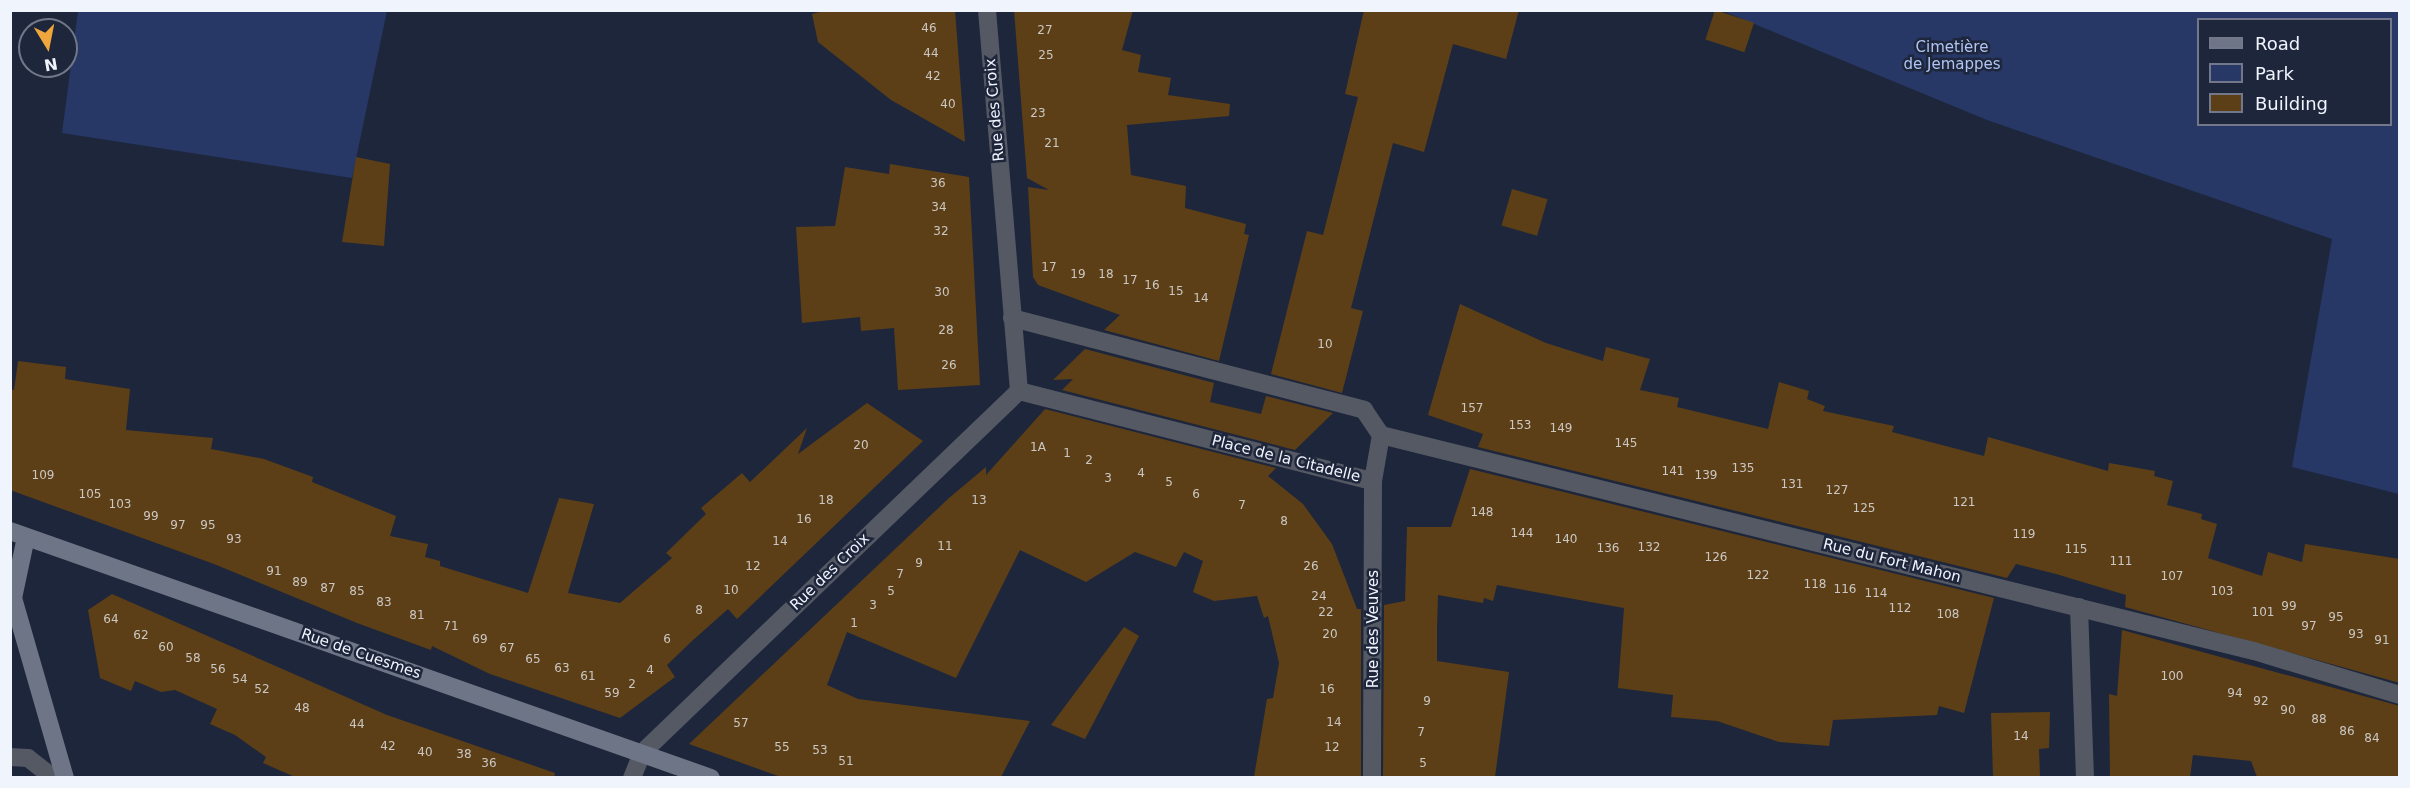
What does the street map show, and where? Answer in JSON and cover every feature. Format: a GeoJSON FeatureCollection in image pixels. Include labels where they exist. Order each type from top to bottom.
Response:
{"type":"FeatureCollection","features":[{"type":"Feature","properties":{"kind":"street","name":"Rue des Croix"},"geometry":{"type":"LineString","coordinates":[[987,10],[1012,318]]}},
{"type":"Feature","properties":{"kind":"street"},"geometry":{"type":"LineString","coordinates":[[1019,391],[1012,318],[1364,410],[1381,435]]}},
{"type":"Feature","properties":{"kind":"street","name":"Rue des Croix"},"geometry":{"type":"LineString","coordinates":[[642,753],[1019,391]]}},
{"type":"Feature","properties":{"kind":"street","name":"Place de la Citadelle"},"geometry":{"type":"LineString","coordinates":[[1019,391],[1373,481],[1381,435]]}},
{"type":"Feature","properties":{"kind":"street","name":"Rue du Fort Mahon"},"geometry":{"type":"LineString","coordinates":[[1381,435],[2254,651],[2400,695]]}},
{"type":"Feature","properties":{"kind":"street","name":"Rue des Veuves"},"geometry":{"type":"LineString","coordinates":[[1371,777],[1373,481]]}},
{"type":"Feature","properties":{"kind":"street"},"geometry":{"type":"LineString","coordinates":[[18,534],[12,604],[65,777]]}},
{"type":"Feature","properties":{"kind":"street","name":"Rue de Cuesmes"},"geometry":{"type":"LineString","coordinates":[[18,534],[711,777]]}},
{"type":"Feature","properties":{"kind":"street"},"geometry":{"type":"LineString","coordinates":[[2079,607],[2085,777]]}},
{"type":"Feature","properties":{"kind":"street"},"geometry":{"type":"LineString","coordinates":[[632,777],[642,753]]}},
{"type":"Feature","properties":{"kind":"street"},"geometry":{"type":"LineString","coordinates":[[10,757],[28,758],[54,777]]}},
{"type":"Feature","properties":{"kind":"green space"},"geometry":{"type":"Polygon","coordinates":[[[78,11],[387,11],[352,178],[62,133],[69,78],[78,78],[78,11]]]}},
{"type":"Feature","properties":{"kind":"green space","name":"Cimetière de Jemappes"},"geometry":{"type":"Polygon","coordinates":[[[1723,11],[2399,11],[2399,494],[2292,467],[2332,239],[1987,120],[1723,11]]]}},
{"type":"Feature","properties":{"kind":"building"},"geometry":{"type":"Polygon","coordinates":[[[827,10],[955,10],[965,142],[891,100],[818,42],[812,14],[827,10]]]}},
{"type":"Feature","properties":{"kind":"building"},"geometry":{"type":"Polygon","coordinates":[[[1014,10],[1133,10],[1122,50],[1141,55],[1138,72],[1171,78],[1168,95],[1230,104],[1229,116],[1127,125],[1131,175],[1186,186],[1185,208],[1246,224],[1244,234],[1249,235],[1219,361],[1104,330],[1120,315],[1038,285],[1033,277],[1028,187],[1049,190],[1027,178],[1014,10]]]}},
{"type":"Feature","properties":{"kind":"building"},"geometry":{"type":"Polygon","coordinates":[[[1364,10],[1519,10],[1506,59],[1453,44],[1424,152],[1393,143],[1351,308],[1363,311],[1342,393],[1271,374],[1307,231],[1323,235],[1358,97],[1345,94],[1364,10]]]}},
{"type":"Feature","properties":{"kind":"building"},"geometry":{"type":"Polygon","coordinates":[[[1715,10],[1754,23],[1744,52],[1705,39],[1715,10]]]}},
{"type":"Feature","properties":{"kind":"building"},"geometry":{"type":"Polygon","coordinates":[[[356,157],[390,164],[384,246],[342,242],[356,157]]]}},
{"type":"Feature","properties":{"kind":"building"},"geometry":{"type":"Polygon","coordinates":[[[890,164],[969,177],[980,385],[898,390],[894,328],[861,331],[860,317],[802,323],[796,227],[835,226],[845,167],[889,174],[890,164]]]}},
{"type":"Feature","properties":{"kind":"building"},"geometry":{"type":"Polygon","coordinates":[[[1512,189],[1548,199],[1537,236],[1502,226],[1512,189]]]}},
{"type":"Feature","properties":{"kind":"building"},"geometry":{"type":"Polygon","coordinates":[[[1460,304],[1546,343],[1603,361],[1606,347],[1650,359],[1640,390],[1679,398],[1677,407],[1768,429],[1779,382],[1809,391],[1807,399],[1825,406],[1823,411],[1894,426],[1892,432],[1984,456],[1988,437],[2108,471],[2109,463],[2155,471],[2154,476],[2173,481],[2167,505],[2202,514],[2201,519],[2217,524],[2208,558],[2262,576],[2268,552],[2302,562],[2305,544],[2400,559],[2400,683],[2125,607],[2126,595],[2056,574],[2016,564],[2007,578],[1478,447],[1483,434],[1428,415],[1460,304]]]}},
{"type":"Feature","properties":{"kind":"building"},"geometry":{"type":"Polygon","coordinates":[[[1085,349],[1214,383],[1210,402],[1261,414],[1266,396],[1333,413],[1295,450],[1062,390],[1073,379],[1053,380],[1085,349]]]}},
{"type":"Feature","properties":{"kind":"building"},"geometry":{"type":"Polygon","coordinates":[[[18,361],[66,367],[65,379],[130,389],[126,430],[213,438],[211,449],[264,459],[313,477],[312,482],[396,516],[390,536],[428,544],[425,557],[440,561],[440,566],[528,593],[559,498],[594,504],[568,593],[620,603],[672,558],[666,553],[706,514],[701,508],[742,473],[750,482],[807,428],[798,454],[867,403],[923,441],[737,619],[728,609],[692,641],[667,665],[675,677],[620,718],[490,674],[432,646],[431,650],[357,623],[214,564],[10,490],[10,389],[14,390],[18,361]]]}},
{"type":"Feature","properties":{"kind":"building"},"geometry":{"type":"Polygon","coordinates":[[[1045,409],[1276,468],[1268,476],[1303,504],[1332,544],[1357,609],[1361,609],[1361,777],[1254,777],[1267,699],[1273,698],[1279,663],[1268,616],[1264,618],[1257,596],[1214,601],[1193,592],[1203,561],[1184,552],[1176,567],[1135,552],[1086,582],[1020,550],[956,678],[847,632],[827,685],[858,699],[1030,721],[1001,777],[781,777],[689,744],[949,498],[986,467],[986,475],[1045,409]]]}},
{"type":"Feature","properties":{"kind":"building"},"geometry":{"type":"Polygon","coordinates":[[[1470,469],[1994,598],[1964,713],[1939,706],[1937,715],[1833,720],[1829,746],[1779,742],[1717,721],[1671,717],[1673,695],[1618,688],[1624,608],[1497,585],[1493,601],[1484,598],[1483,603],[1438,595],[1437,629],[1437,661],[1509,672],[1495,777],[1383,777],[1384,605],[1405,601],[1407,527],[1451,527],[1470,469]]]}},
{"type":"Feature","properties":{"kind":"building"},"geometry":{"type":"Polygon","coordinates":[[[112,594],[387,715],[555,773],[554,777],[295,777],[263,763],[266,757],[235,735],[210,724],[217,709],[175,690],[161,692],[135,681],[131,691],[100,678],[88,610],[112,594]]]}},
{"type":"Feature","properties":{"kind":"building"},"geometry":{"type":"Polygon","coordinates":[[[1124,627],[1139,636],[1085,739],[1051,725],[1124,627]]]}},
{"type":"Feature","properties":{"kind":"building"},"geometry":{"type":"Polygon","coordinates":[[[2122,630],[2400,706],[2400,777],[2257,777],[2251,761],[2193,755],[2190,777],[2110,777],[2109,694],[2117,696],[2122,630]]]}},
{"type":"Feature","properties":{"kind":"building"},"geometry":{"type":"Polygon","coordinates":[[[2050,712],[2049,748],[2039,749],[2040,777],[1993,777],[1991,713],[2050,712]]]}}]}
